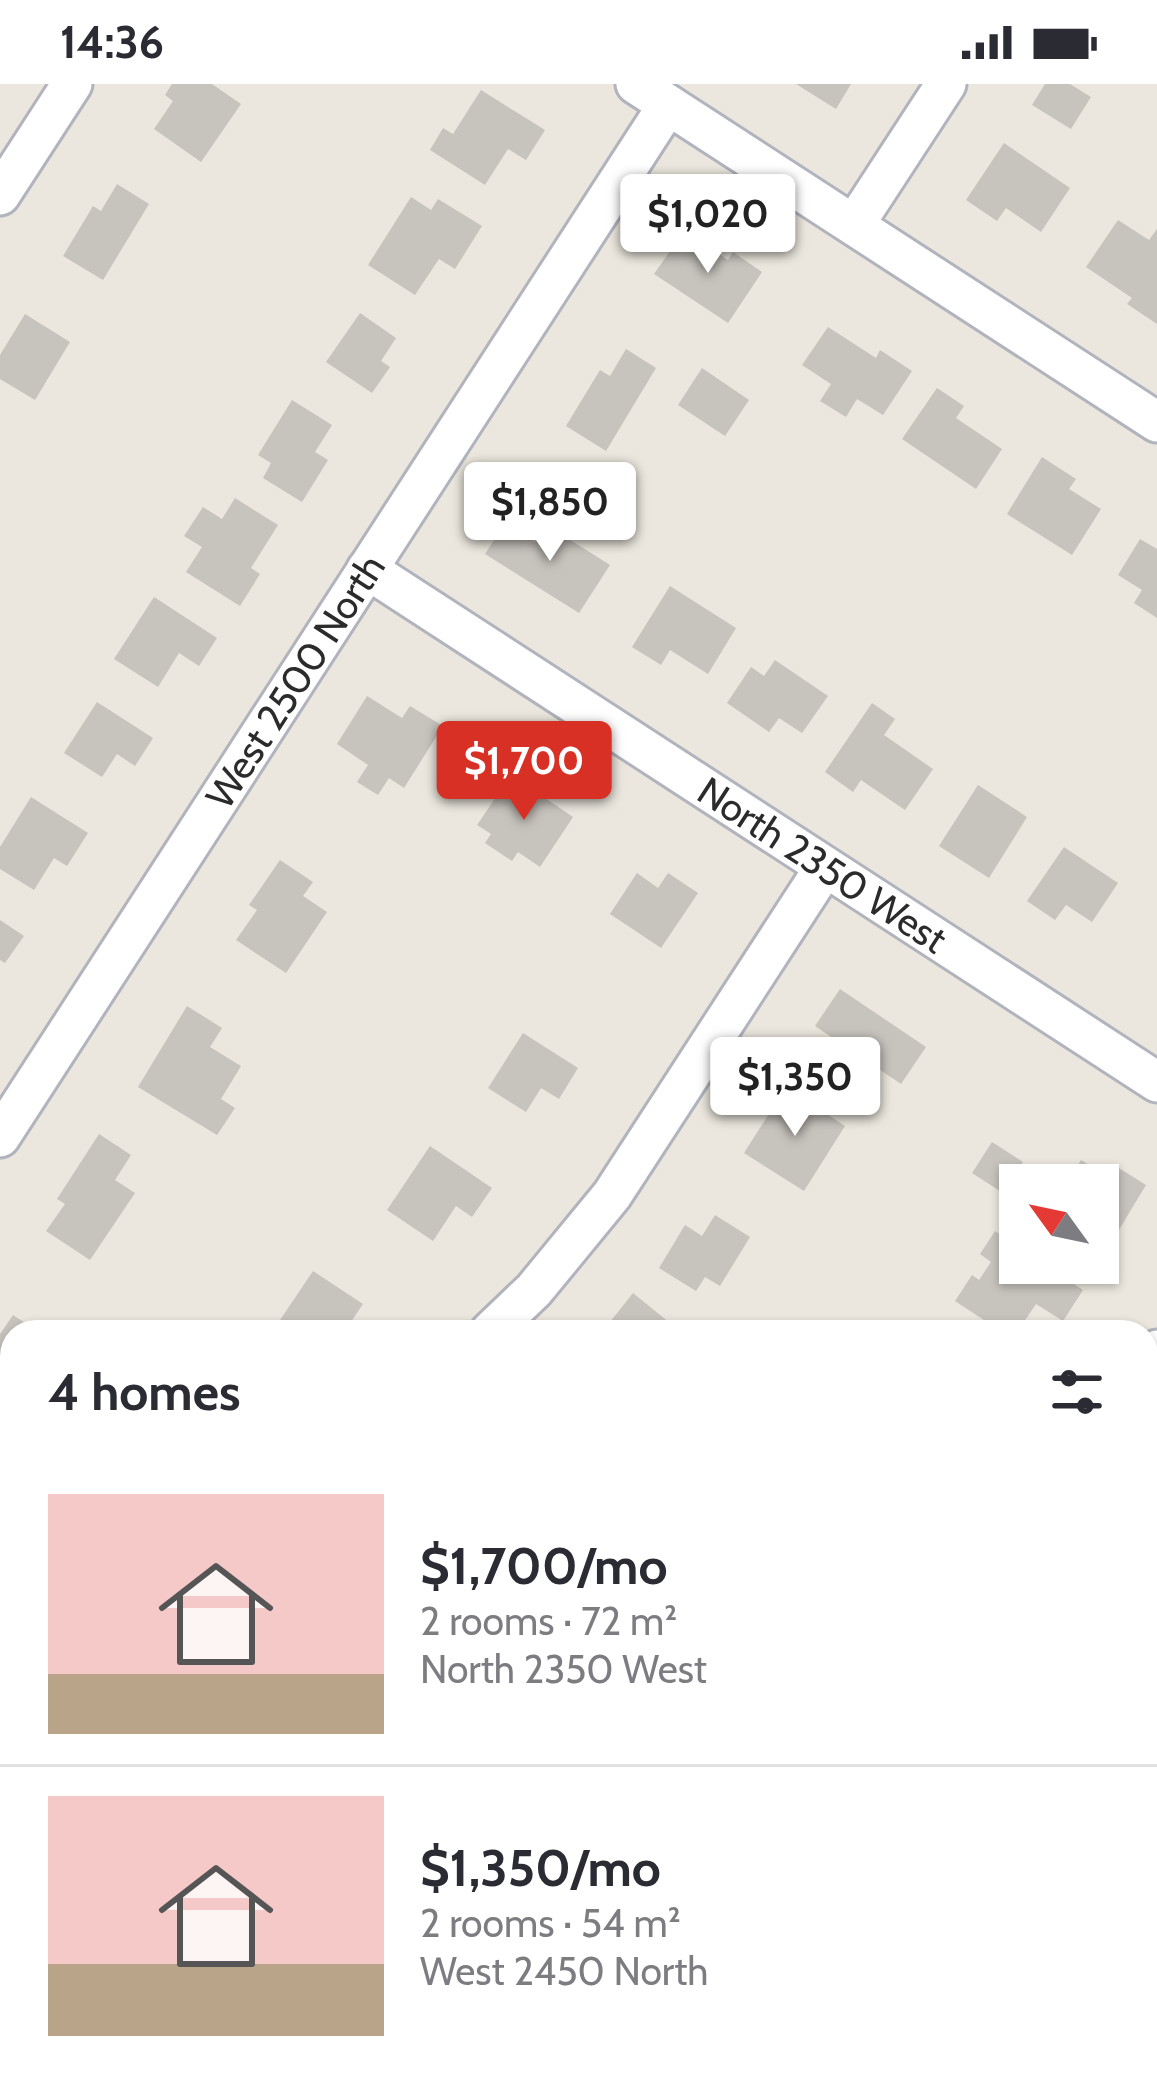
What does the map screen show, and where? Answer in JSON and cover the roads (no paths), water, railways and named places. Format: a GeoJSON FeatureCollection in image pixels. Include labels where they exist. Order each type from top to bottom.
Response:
{"type":"FeatureCollection","features":[{"type":"Feature","properties":{"kind":"street"},"geometry":{"type":"LineString","coordinates":[[0,196],[72,84]]}},
{"type":"Feature","properties":{"kind":"street"},"geometry":{"type":"LineString","coordinates":[[854,225],[946,84]]}},
{"type":"Feature","properties":{"kind":"street"},"geometry":{"type":"LineString","coordinates":[[652,94],[1157,422]]}},
{"type":"Feature","properties":{"kind":"street","name":"West 2500 North"},"geometry":{"type":"LineString","coordinates":[[0,1138],[367,569],[652,94]]}},
{"type":"Feature","properties":{"kind":"street","name":"North 2350 West"},"geometry":{"type":"LineString","coordinates":[[367,569],[1157,1082]]}},
{"type":"Feature","properties":{"kind":"street"},"geometry":{"type":"LineString","coordinates":[[503,1320],[534,1290],[612,1195],[825,867]]}}]}
